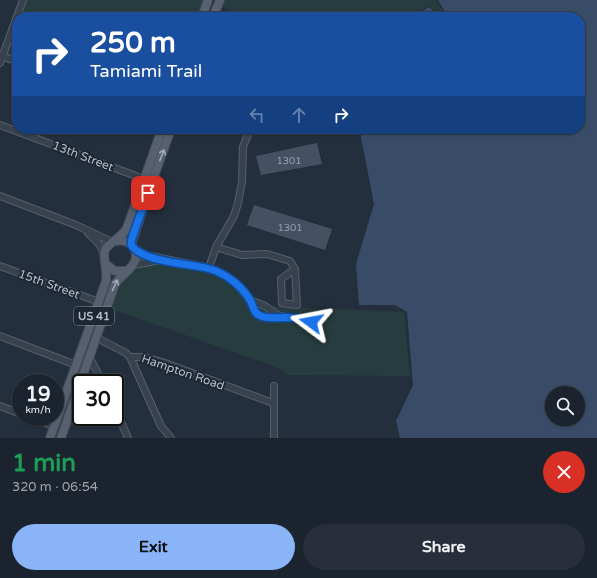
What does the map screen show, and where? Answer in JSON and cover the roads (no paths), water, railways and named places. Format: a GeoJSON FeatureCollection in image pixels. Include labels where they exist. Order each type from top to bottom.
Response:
{"type":"FeatureCollection","features":[{"type":"Feature","properties":{"kind":"main road"},"geometry":{"type":"LineString","coordinates":[[204,12],[208,0]]}},
{"type":"Feature","properties":{"kind":"main road"},"geometry":{"type":"LineString","coordinates":[[210,12],[214,0]]}},
{"type":"Feature","properties":{"kind":"main road"},"geometry":{"type":"LineString","coordinates":[[215,12],[220,0]]}},
{"type":"Feature","properties":{"kind":"main road"},"geometry":{"type":"LineString","coordinates":[[104,255],[108,246],[114,242],[127,228],[160,134]]}},
{"type":"Feature","properties":{"kind":"main road"},"geometry":{"type":"LineString","coordinates":[[133,247],[152,182],[169,134]]}},
{"type":"Feature","properties":{"kind":"main road"},"geometry":{"type":"LineString","coordinates":[[114,242],[122,240],[133,247],[136,254],[134,264]]}},
{"type":"Feature","properties":{"kind":"main road","name":"US 41"},"geometry":{"type":"LineString","coordinates":[[73,374],[106,281],[107,265],[104,255]]}},
{"type":"Feature","properties":{"kind":"main road","name":"US 41"},"geometry":{"type":"LineString","coordinates":[[62,435],[115,284],[134,264]]}},
{"type":"Feature","properties":{"kind":"main road"},"geometry":{"type":"LineString","coordinates":[[107,265],[115,272],[126,271]]}},
{"type":"Feature","properties":{"kind":"main road"},"geometry":{"type":"LineString","coordinates":[[96,338],[93,329],[100,309],[99,302]]}},
{"type":"Feature","properties":{"kind":"main road","name":"US 41"},"geometry":{"type":"LineString","coordinates":[[64,399],[72,377]]}},
{"type":"Feature","properties":{"kind":"main road"},"geometry":{"type":"LineString","coordinates":[[62,435],[61,420],[68,402],[72,380]]}},
{"type":"Feature","properties":{"kind":"main road","name":"US 41"},"geometry":{"type":"LineString","coordinates":[[50,438],[54,426]]}},
{"type":"Feature","properties":{"kind":"street"},"geometry":{"type":"LineString","coordinates":[[18,12],[23,0]]}},
{"type":"Feature","properties":{"kind":"street"},"geometry":{"type":"LineString","coordinates":[[0,64],[1,56],[12,28]]}},
{"type":"Feature","properties":{"kind":"street"},"geometry":{"type":"LineString","coordinates":[[1,56],[12,60]]}},
{"type":"Feature","properties":{"kind":"street","name":"13th Street"},"geometry":{"type":"LineString","coordinates":[[0,125],[12,130]]}},
{"type":"Feature","properties":{"kind":"street","name":"13th Street"},"geometry":{"type":"LineString","coordinates":[[24,134],[144,179]]}},
{"type":"Feature","properties":{"kind":"street"},"geometry":{"type":"LineString","coordinates":[[209,268],[216,247],[234,216],[238,203],[242,182],[243,147],[248,134]]}},
{"type":"Feature","properties":{"kind":"street"},"geometry":{"type":"LineString","coordinates":[[0,196],[114,242]]}},
{"type":"Feature","properties":{"kind":"street"},"geometry":{"type":"LineString","coordinates":[[82,228],[97,241],[104,255]]}},
{"type":"Feature","properties":{"kind":"street"},"geometry":{"type":"LineString","coordinates":[[133,247],[164,260],[209,268],[230,279],[250,300],[257,314],[268,318],[280,316],[311,322]]}},
{"type":"Feature","properties":{"kind":"street"},"geometry":{"type":"LineString","coordinates":[[216,247],[242,256],[266,254],[290,261],[295,269],[297,305],[282,303],[281,279],[295,269]]}},
{"type":"Feature","properties":{"kind":"street"},"geometry":{"type":"LineString","coordinates":[[134,264],[164,260]]}},
{"type":"Feature","properties":{"kind":"street","name":"15th Street"},"geometry":{"type":"LineString","coordinates":[[0,266],[99,302]]}},
{"type":"Feature","properties":{"kind":"street"},"geometry":{"type":"LineString","coordinates":[[250,300],[265,306],[280,316]]}},
{"type":"Feature","properties":{"kind":"street"},"geometry":{"type":"LineString","coordinates":[[0,336],[76,365]]}},
{"type":"Feature","properties":{"kind":"street","name":"Hampton Road"},"geometry":{"type":"LineString","coordinates":[[96,338],[126,353],[130,357],[135,356],[159,361],[273,403]]}},
{"type":"Feature","properties":{"kind":"street"},"geometry":{"type":"LineString","coordinates":[[89,356],[99,374]]}},
{"type":"Feature","properties":{"kind":"street"},"geometry":{"type":"LineString","coordinates":[[130,357],[161,426],[171,438]]}},
{"type":"Feature","properties":{"kind":"street"},"geometry":{"type":"LineString","coordinates":[[274,386],[274,438]]}},
{"type":"Feature","properties":{"kind":"street"},"geometry":{"type":"LineString","coordinates":[[0,406],[12,411]]}},
{"type":"Feature","properties":{"kind":"street"},"geometry":{"type":"LineString","coordinates":[[123,426],[128,438]]}},
{"type":"Feature","properties":{"kind":"water"},"geometry":{"type":"Polygon","coordinates":[[[438,0],[597,0],[597,438],[400,438],[396,421],[413,385],[407,312],[395,305],[359,305],[356,264],[374,204],[361,134],[585,134],[585,12],[445,12],[438,0]]]}},
{"type":"Feature","properties":{"kind":"water"},"geometry":{"type":"Polygon","coordinates":[[[429,7],[435,12],[420,12],[429,7]]]}}]}
